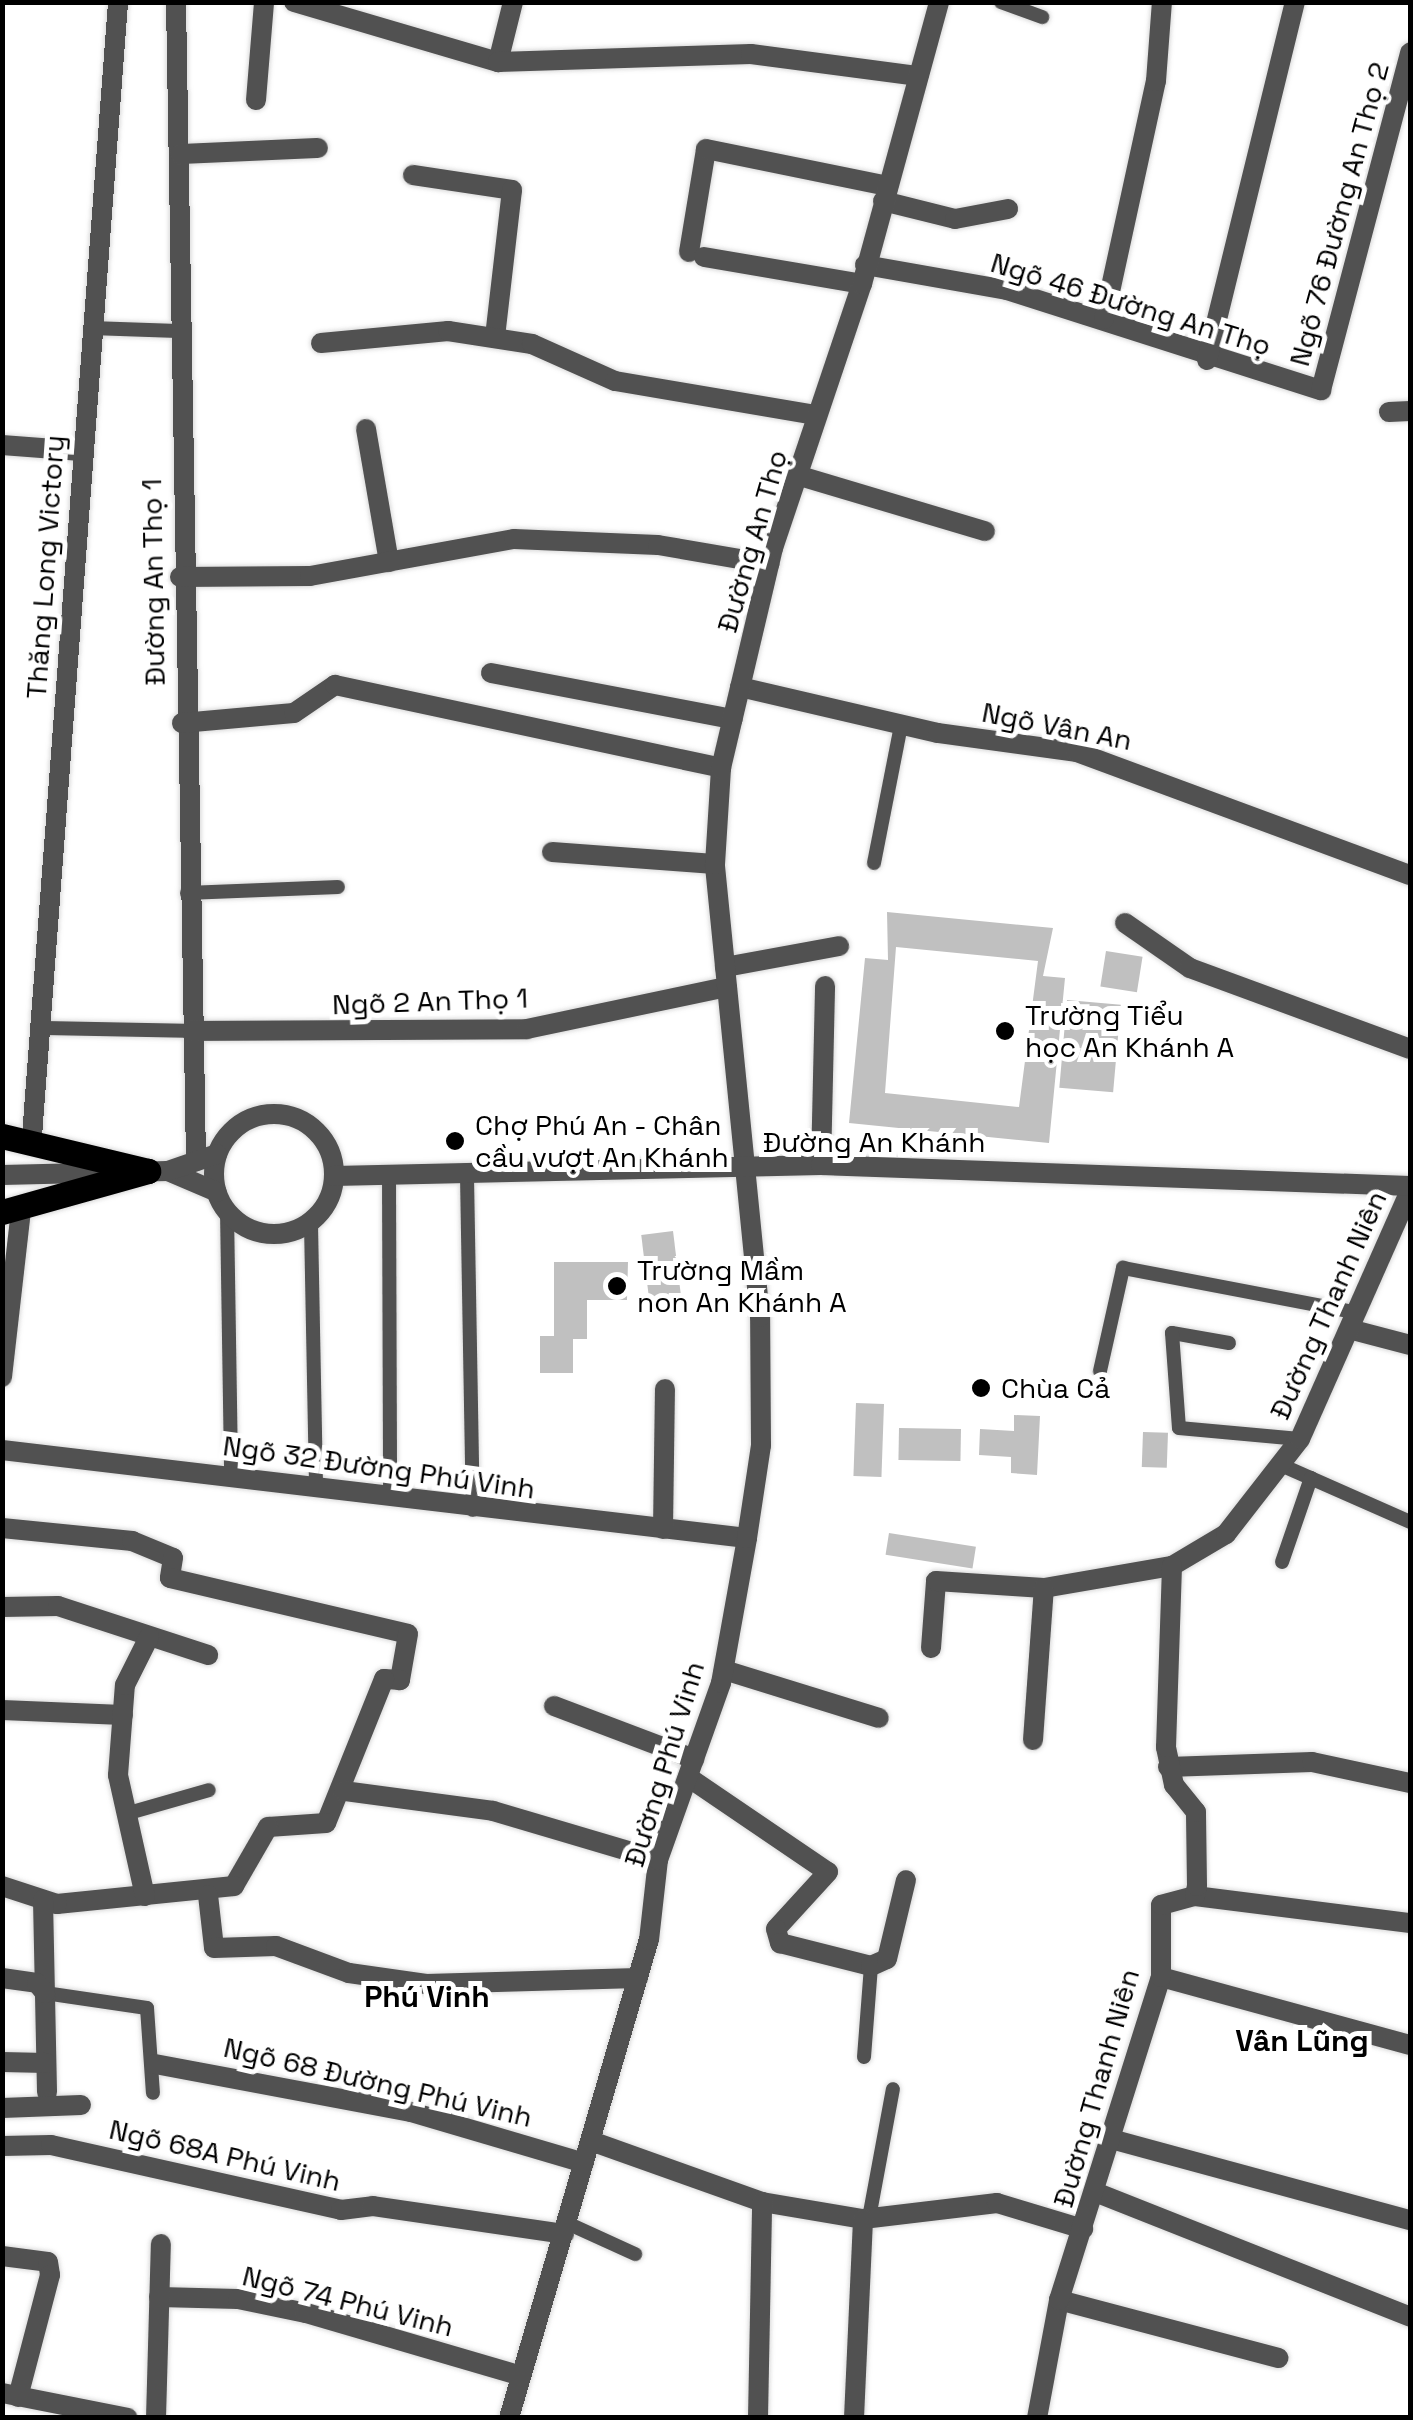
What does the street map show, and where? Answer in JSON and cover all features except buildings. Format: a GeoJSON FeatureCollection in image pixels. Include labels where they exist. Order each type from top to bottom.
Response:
{"type":"FeatureCollection","features":[{"type":"Feature","properties":{"kind":"main road"},"geometry":{"type":"LineString","coordinates":[[2,1136],[32,1136],[158,1171]]}},
{"type":"Feature","properties":{"kind":"main road"},"geometry":{"type":"LineString","coordinates":[[12,1211],[158,1171]]}},
{"type":"Feature","properties":{"kind":"street","name":"Thăng Long Victory"},"geometry":{"type":"LineString","coordinates":[[32,1136],[118,2]]}},
{"type":"Feature","properties":{"kind":"street","name":"Đường An Thọ 1"},"geometry":{"type":"LineString","coordinates":[[176,2],[182,723],[196,1161]]}},
{"type":"Feature","properties":{"kind":"street"},"geometry":{"type":"LineString","coordinates":[[256,100],[264,2]]}},
{"type":"Feature","properties":{"kind":"street"},"geometry":{"type":"LineString","coordinates":[[294,2],[498,62],[752,54],[919,76]]}},
{"type":"Feature","properties":{"kind":"street"},"geometry":{"type":"LineString","coordinates":[[498,62],[512,2]]}},
{"type":"Feature","properties":{"kind":"street","name":"Đường An Thọ"},"geometry":{"type":"LineString","coordinates":[[748,1170],[715,864],[721,768],[769,564],[864,274],[939,2]]}},
{"type":"Feature","properties":{"kind":"street"},"geometry":{"type":"LineString","coordinates":[[1104,319],[1156,81],[1162,2]]}},
{"type":"Feature","properties":{"kind":"street"},"geometry":{"type":"LineString","coordinates":[[1207,360],[1294,2]]}},
{"type":"Feature","properties":{"kind":"street","name":"Ngõ 76 Đường An Thọ 2"},"geometry":{"type":"LineString","coordinates":[[1321,390],[1407,83],[1410,52]]}},
{"type":"Feature","properties":{"kind":"street"},"geometry":{"type":"LineString","coordinates":[[180,154],[318,148]]}},
{"type":"Feature","properties":{"kind":"street","name":"Ngõ 46 Đường An Thọ"},"geometry":{"type":"LineString","coordinates":[[885,193],[706,149],[697,254],[864,274],[1104,319],[1207,360],[1321,390]]}},
{"type":"Feature","properties":{"kind":"street"},"geometry":{"type":"LineString","coordinates":[[413,175],[512,190],[494,338]]}},
{"type":"Feature","properties":{"kind":"street"},"geometry":{"type":"LineString","coordinates":[[885,193],[955,218],[1008,208]]}},
{"type":"Feature","properties":{"kind":"street"},"geometry":{"type":"LineString","coordinates":[[321,344],[448,331],[532,344],[614,382],[816,414]]}},
{"type":"Feature","properties":{"kind":"street"},"geometry":{"type":"LineString","coordinates":[[366,429],[389,562]]}},
{"type":"Feature","properties":{"kind":"street"},"geometry":{"type":"LineString","coordinates":[[2,444],[81,451]]}},
{"type":"Feature","properties":{"kind":"street"},"geometry":{"type":"LineString","coordinates":[[800,476],[985,531]]}},
{"type":"Feature","properties":{"kind":"street"},"geometry":{"type":"LineString","coordinates":[[180,577],[310,576],[514,539],[658,545],[769,564]]}},
{"type":"Feature","properties":{"kind":"street"},"geometry":{"type":"LineString","coordinates":[[490,674],[732,719]]}},
{"type":"Feature","properties":{"kind":"street"},"geometry":{"type":"LineString","coordinates":[[182,723],[294,713],[335,685],[721,768]]}},
{"type":"Feature","properties":{"kind":"street","name":"Ngõ Vân An"},"geometry":{"type":"LineString","coordinates":[[740,687],[900,725],[1150,773],[1410,875]]}},
{"type":"Feature","properties":{"kind":"street"},"geometry":{"type":"LineString","coordinates":[[552,852],[715,864]]}},
{"type":"Feature","properties":{"kind":"street"},"geometry":{"type":"LineString","coordinates":[[1125,923],[1190,968],[1410,1049]]}},
{"type":"Feature","properties":{"kind":"street","name":"Ngõ 2 An Thọ 1"},"geometry":{"type":"LineString","coordinates":[[191,1031],[528,1029],[839,946]]}},
{"type":"Feature","properties":{"kind":"street"},"geometry":{"type":"LineString","coordinates":[[822,1165],[824,986]]}},
{"type":"Feature","properties":{"kind":"street"},"geometry":{"type":"LineString","coordinates":[[2,1176],[158,1171],[217,1154],[251,1118],[284,1114],[315,1129],[334,1176],[312,1224],[264,1233],[227,1212],[217,1192],[217,1154]]}},
{"type":"Feature","properties":{"kind":"street","name":"Đường An Khánh"},"geometry":{"type":"LineString","coordinates":[[334,1176],[748,1170],[822,1165],[1237,1174],[1410,1189]]}},
{"type":"Feature","properties":{"kind":"street","name":"Đường Phú Vinh"},"geometry":{"type":"LineString","coordinates":[[509,2418],[638,1978],[658,1860],[724,1670],[761,1445],[748,1170]]}},
{"type":"Feature","properties":{"kind":"street"},"geometry":{"type":"LineString","coordinates":[[158,1171],[217,1192]]}},
{"type":"Feature","properties":{"kind":"street","name":"Đường Thanh Niên"},"geometry":{"type":"LineString","coordinates":[[931,1648],[936,1582],[1044,1588],[1172,1566],[1226,1534],[1300,1440],[1410,1189]]}},
{"type":"Feature","properties":{"kind":"street"},"geometry":{"type":"LineString","coordinates":[[2,1377],[12,1211]]}},
{"type":"Feature","properties":{"kind":"street"},"geometry":{"type":"LineString","coordinates":[[1354,1321],[1410,1344]]}},
{"type":"Feature","properties":{"kind":"street"},"geometry":{"type":"LineString","coordinates":[[663,1529],[665,1389]]}},
{"type":"Feature","properties":{"kind":"street","name":"Ngõ 32 Đường Phú Vinh"},"geometry":{"type":"LineString","coordinates":[[2,1450],[316,1482],[390,1492],[473,1510],[748,1538]]}},
{"type":"Feature","properties":{"kind":"street"},"geometry":{"type":"LineString","coordinates":[[2,1528],[132,1541],[173,1558],[170,1578],[408,1634],[400,1680],[384,1678],[344,1791],[319,1826],[268,1827],[241,1880],[208,1895],[43,1900],[2,1886]]}},
{"type":"Feature","properties":{"kind":"street"},"geometry":{"type":"LineString","coordinates":[[1172,1566],[1168,1767],[1196,1812],[1195,1896],[1410,1923]]}},
{"type":"Feature","properties":{"kind":"street"},"geometry":{"type":"LineString","coordinates":[[1033,1740],[1044,1588]]}},
{"type":"Feature","properties":{"kind":"street"},"geometry":{"type":"LineString","coordinates":[[2,1607],[58,1606],[208,1655]]}},
{"type":"Feature","properties":{"kind":"street"},"geometry":{"type":"LineString","coordinates":[[145,1896],[126,1814],[123,1715],[125,1685],[149,1637]]}},
{"type":"Feature","properties":{"kind":"street"},"geometry":{"type":"LineString","coordinates":[[724,1670],[879,1718]]}},
{"type":"Feature","properties":{"kind":"street"},"geometry":{"type":"LineString","coordinates":[[554,1706],[691,1768],[828,1872],[776,1928],[780,1943],[871,1966],[887,1959],[906,1880]]}},
{"type":"Feature","properties":{"kind":"street"},"geometry":{"type":"LineString","coordinates":[[2,1710],[123,1715]]}},
{"type":"Feature","properties":{"kind":"street"},"geometry":{"type":"LineString","coordinates":[[1168,1767],[1312,1762],[1410,1783]]}},
{"type":"Feature","properties":{"kind":"street"},"geometry":{"type":"LineString","coordinates":[[344,1791],[493,1811],[658,1860]]}},
{"type":"Feature","properties":{"kind":"street"},"geometry":{"type":"LineString","coordinates":[[208,1895],[214,1948],[276,1946],[349,1973],[426,1984],[638,1978]]}},
{"type":"Feature","properties":{"kind":"street","name":"Đường Thanh Niên"},"geometry":{"type":"LineString","coordinates":[[1036,2418],[1060,2300],[1161,1978],[1161,1905],[1195,1896]]}},
{"type":"Feature","properties":{"kind":"street"},"geometry":{"type":"LineString","coordinates":[[43,1900],[47,2092]]}},
{"type":"Feature","properties":{"kind":"street"},"geometry":{"type":"LineString","coordinates":[[2,1978],[37,1982],[45,1993]]}},
{"type":"Feature","properties":{"kind":"street"},"geometry":{"type":"LineString","coordinates":[[1161,1978],[1410,2045]]}},
{"type":"Feature","properties":{"kind":"street"},"geometry":{"type":"LineString","coordinates":[[2,2062],[46,2064]]}},
{"type":"Feature","properties":{"kind":"street","name":"Ngõ 68 Đường Phú Vinh"},"geometry":{"type":"LineString","coordinates":[[155,2064],[411,2112],[584,2163]]}},
{"type":"Feature","properties":{"kind":"street"},"geometry":{"type":"LineString","coordinates":[[2,2108],[82,2104]]}},
{"type":"Feature","properties":{"kind":"street"},"geometry":{"type":"LineString","coordinates":[[1111,2139],[1410,2220]]}},
{"type":"Feature","properties":{"kind":"street"},"geometry":{"type":"LineString","coordinates":[[590,2141],[762,2202],[866,2218],[997,2203],[1083,2229]]}},
{"type":"Feature","properties":{"kind":"street","name":"Ngõ 68A Phú Vinh"},"geometry":{"type":"LineString","coordinates":[[2,2146],[51,2145],[341,2210],[373,2206],[565,2228]]}},
{"type":"Feature","properties":{"kind":"street"},"geometry":{"type":"LineString","coordinates":[[1095,2192],[1410,2317]]}},
{"type":"Feature","properties":{"kind":"street"},"geometry":{"type":"LineString","coordinates":[[758,2418],[762,2202]]}},
{"type":"Feature","properties":{"kind":"street"},"geometry":{"type":"LineString","coordinates":[[854,2418],[866,2218]]}},
{"type":"Feature","properties":{"kind":"street"},"geometry":{"type":"LineString","coordinates":[[156,2418],[161,2244]]}},
{"type":"Feature","properties":{"kind":"street"},"geometry":{"type":"LineString","coordinates":[[2,2256],[48,2262],[50,2275],[10,2395],[128,2418]]}},
{"type":"Feature","properties":{"kind":"street","name":"Ngõ 74 Phú Vinh"},"geometry":{"type":"LineString","coordinates":[[159,2297],[238,2298],[306,2313],[521,2376]]}},
{"type":"Feature","properties":{"kind":"street"},"geometry":{"type":"LineString","coordinates":[[1060,2300],[1278,2358]]}},
{"type":"Feature","properties":{"kind":"lane"},"geometry":{"type":"LineString","coordinates":[[1000,2],[1042,16]]}},
{"type":"Feature","properties":{"kind":"lane"},"geometry":{"type":"LineString","coordinates":[[91,328],[178,331]]}},
{"type":"Feature","properties":{"kind":"lane"},"geometry":{"type":"LineString","coordinates":[[874,863],[900,725]]}},
{"type":"Feature","properties":{"kind":"lane"},"geometry":{"type":"LineString","coordinates":[[186,893],[338,887]]}},
{"type":"Feature","properties":{"kind":"lane"},"geometry":{"type":"LineString","coordinates":[[40,1028],[191,1031]]}},
{"type":"Feature","properties":{"kind":"lane"},"geometry":{"type":"LineString","coordinates":[[388,1176],[390,1492]]}},
{"type":"Feature","properties":{"kind":"lane"},"geometry":{"type":"LineString","coordinates":[[467,1176],[473,1510]]}},
{"type":"Feature","properties":{"kind":"lane"},"geometry":{"type":"LineString","coordinates":[[227,1212],[231,1473]]}},
{"type":"Feature","properties":{"kind":"lane"},"geometry":{"type":"LineString","coordinates":[[312,1224],[316,1482]]}},
{"type":"Feature","properties":{"kind":"lane"},"geometry":{"type":"LineString","coordinates":[[1100,1371],[1123,1268],[1354,1321]]}},
{"type":"Feature","properties":{"kind":"lane"},"geometry":{"type":"LineString","coordinates":[[1230,1343],[1172,1332],[1179,1428],[1300,1440]]}},
{"type":"Feature","properties":{"kind":"lane"},"geometry":{"type":"LineString","coordinates":[[1281,1465],[1410,1522]]}},
{"type":"Feature","properties":{"kind":"lane"},"geometry":{"type":"LineString","coordinates":[[1282,1562],[1311,1478]]}},
{"type":"Feature","properties":{"kind":"lane"},"geometry":{"type":"LineString","coordinates":[[126,1814],[209,1790]]}},
{"type":"Feature","properties":{"kind":"lane"},"geometry":{"type":"LineString","coordinates":[[864,2057],[871,1966]]}},
{"type":"Feature","properties":{"kind":"lane"},"geometry":{"type":"LineString","coordinates":[[45,1993],[147,2008],[144,2054],[155,2064],[153,2093]]}},
{"type":"Feature","properties":{"kind":"lane"},"geometry":{"type":"LineString","coordinates":[[866,2218],[893,2090]]}},
{"type":"Feature","properties":{"kind":"lane"},"geometry":{"type":"LineString","coordinates":[[565,2228],[634,2254]]}},
{"type":"Feature","properties":{"kind":"place","name":"Trường Tiểu học An Khánh A"},"geometry":{"type":"Point","coordinates":[1005,1031]}},
{"type":"Feature","properties":{"kind":"place","name":"Chợ Phú An - Chân cầu vượt An Khánh"},"geometry":{"type":"Point","coordinates":[455,1141]}},
{"type":"Feature","properties":{"kind":"place","name":"Trường Mầm non An Khánh A"},"geometry":{"type":"Point","coordinates":[617,1286]}},
{"type":"Feature","properties":{"kind":"place","name":"Chùa Cả"},"geometry":{"type":"Point","coordinates":[981,1388]}},
{"type":"Feature","properties":{"kind":"district","name":"Phú Vinh"},"geometry":{"type":"Point","coordinates":[427,1997]}},
{"type":"Feature","properties":{"kind":"district","name":"Vân Lũng"},"geometry":{"type":"Point","coordinates":[1302,2041]}}]}
